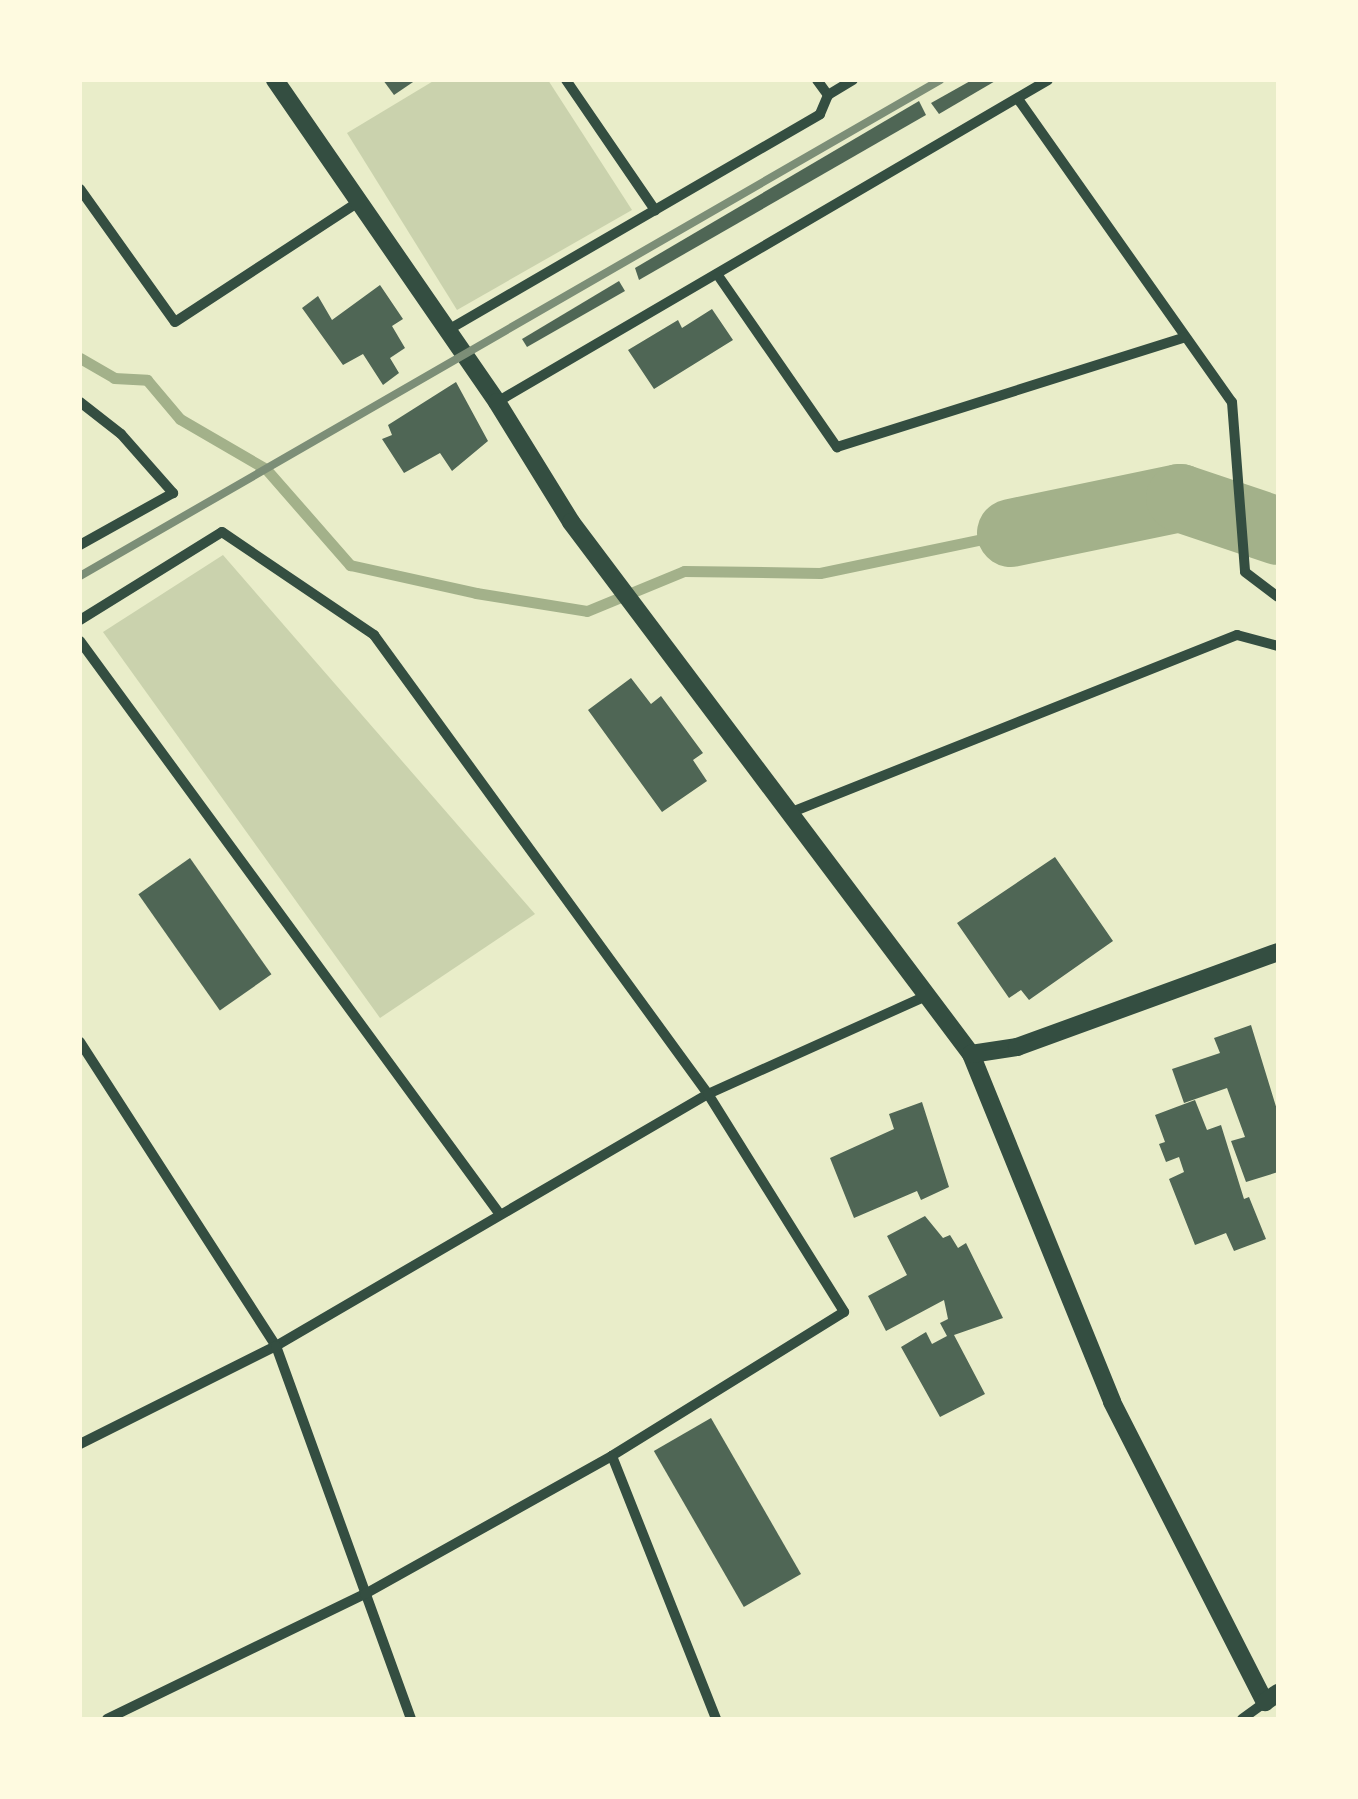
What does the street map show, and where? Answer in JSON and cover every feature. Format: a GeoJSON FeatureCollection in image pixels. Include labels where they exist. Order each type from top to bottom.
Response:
{"type":"FeatureCollection","features":[{"type":"Feature","properties":{"kind":"street"},"geometry":{"type":"LineString","coordinates":[[275,80],[497,402],[592,552],[972,1054],[1112,1402],[1272,1705],[1242,1719]]}},
{"type":"Feature","properties":{"kind":"street"},"geometry":{"type":"LineString","coordinates":[[566,80],[655,210]]}},
{"type":"Feature","properties":{"kind":"street"},"geometry":{"type":"LineString","coordinates":[[818,80],[828,95]]}},
{"type":"Feature","properties":{"kind":"street"},"geometry":{"type":"LineString","coordinates":[[448,330],[820,114],[828,95],[853,80]]}},
{"type":"Feature","properties":{"kind":"street"},"geometry":{"type":"LineString","coordinates":[[497,402],[1048,80]]}},
{"type":"Feature","properties":{"kind":"street"},"geometry":{"type":"LineString","coordinates":[[1018,99],[1232,402],[1246,572],[1278,596]]}},
{"type":"Feature","properties":{"kind":"street"},"geometry":{"type":"LineString","coordinates":[[80,189],[175,322],[360,201]]}},
{"type":"Feature","properties":{"kind":"street"},"geometry":{"type":"LineString","coordinates":[[717,274],[837,448],[1185,336]]}},
{"type":"Feature","properties":{"kind":"street"},"geometry":{"type":"LineString","coordinates":[[80,402],[121,434],[174,493],[80,545]]}},
{"type":"Feature","properties":{"kind":"street"},"geometry":{"type":"LineString","coordinates":[[80,620],[222,532],[374,635],[708,1094],[844,1312],[612,1456],[364,1594],[127,1714],[107,1719]]}},
{"type":"Feature","properties":{"kind":"street"},"geometry":{"type":"LineString","coordinates":[[792,812],[1237,635],[1278,646]]}},
{"type":"Feature","properties":{"kind":"street"},"geometry":{"type":"LineString","coordinates":[[80,641],[499,1213]]}},
{"type":"Feature","properties":{"kind":"street"},"geometry":{"type":"LineString","coordinates":[[972,1054],[1018,1047],[1278,952]]}},
{"type":"Feature","properties":{"kind":"street"},"geometry":{"type":"LineString","coordinates":[[80,1444],[276,1346],[708,1094],[930,994]]}},
{"type":"Feature","properties":{"kind":"street"},"geometry":{"type":"LineString","coordinates":[[80,1042],[276,1346],[412,1719]]}},
{"type":"Feature","properties":{"kind":"street"},"geometry":{"type":"LineString","coordinates":[[612,1456],[716,1719]]}},
{"type":"Feature","properties":{"kind":"green space"},"geometry":{"type":"Polygon","coordinates":[[[435,80],[548,80],[632,210],[457,310],[347,133],[435,80]]]}},
{"type":"Feature","properties":{"kind":"green space"},"geometry":{"type":"Polygon","coordinates":[[[223,555],[535,914],[380,1018],[103,632],[223,555]]]}},
{"type":"Feature","properties":{"kind":"building"},"geometry":{"type":"Polygon","coordinates":[[[383,80],[416,80],[394,95],[383,80]]]}},
{"type":"Feature","properties":{"kind":"building"},"geometry":{"type":"Polygon","coordinates":[[[972,80],[997,80],[939,114],[931,103],[972,80]]]}},
{"type":"Feature","properties":{"kind":"building"},"geometry":{"type":"Polygon","coordinates":[[[919,101],[926,115],[639,280],[635,268],[919,101]]]}},
{"type":"Feature","properties":{"kind":"building"},"geometry":{"type":"Polygon","coordinates":[[[619,281],[625,291],[527,347],[522,339],[619,281]]]}},
{"type":"Feature","properties":{"kind":"building"},"geometry":{"type":"Polygon","coordinates":[[[380,285],[403,319],[392,326],[405,348],[390,358],[399,373],[383,385],[363,354],[343,365],[302,308],[318,296],[332,320],[380,285]]]}},
{"type":"Feature","properties":{"kind":"building"},"geometry":{"type":"Polygon","coordinates":[[[712,309],[733,340],[654,389],[628,350],[678,320],[682,328],[712,309]]]}},
{"type":"Feature","properties":{"kind":"building"},"geometry":{"type":"Polygon","coordinates":[[[456,382],[488,441],[452,471],[440,453],[404,473],[382,439],[392,435],[388,425],[456,382]]]}},
{"type":"Feature","properties":{"kind":"building"},"geometry":{"type":"Polygon","coordinates":[[[631,678],[651,704],[661,696],[703,753],[693,760],[707,781],[662,812],[588,710],[631,678]]]}},
{"type":"Feature","properties":{"kind":"building"},"geometry":{"type":"Polygon","coordinates":[[[1055,857],[1113,941],[1029,1000],[1021,990],[1009,998],[957,923],[1055,857]]]}},
{"type":"Feature","properties":{"kind":"building"},"geometry":{"type":"Polygon","coordinates":[[[190,858],[271,974],[220,1010],[138,894],[190,858]]]}},
{"type":"Feature","properties":{"kind":"building"},"geometry":{"type":"Polygon","coordinates":[[[1251,1025],[1278,1113],[1278,1172],[1246,1182],[1231,1141],[1245,1137],[1227,1088],[1184,1103],[1172,1069],[1220,1053],[1214,1038],[1251,1025]]]}},
{"type":"Feature","properties":{"kind":"building"},"geometry":{"type":"Polygon","coordinates":[[[1195,1100],[1207,1130],[1221,1125],[1244,1199],[1249,1197],[1266,1239],[1234,1251],[1226,1233],[1195,1245],[1169,1179],[1184,1172],[1179,1157],[1166,1162],[1159,1144],[1165,1142],[1155,1115],[1195,1100]]]}},
{"type":"Feature","properties":{"kind":"building"},"geometry":{"type":"Polygon","coordinates":[[[922,1102],[949,1187],[921,1200],[917,1191],[854,1218],[830,1158],[894,1129],[889,1114],[922,1102]]]}},
{"type":"Feature","properties":{"kind":"building"},"geometry":{"type":"Polygon","coordinates":[[[925,1216],[943,1238],[950,1235],[958,1248],[966,1243],[1003,1318],[954,1335],[985,1394],[940,1417],[901,1347],[926,1332],[932,1344],[947,1336],[940,1323],[948,1319],[944,1300],[886,1331],[868,1296],[907,1275],[887,1236],[925,1216]]]}},
{"type":"Feature","properties":{"kind":"building"},"geometry":{"type":"Polygon","coordinates":[[[711,1418],[801,1574],[744,1607],[654,1451],[711,1418]]]}},
{"type":"Feature","properties":{"kind":"waterway"},"geometry":{"type":"LineString","coordinates":[[80,358],[114,378],[147,380],[180,419],[266,469],[350,565],[476,593],[587,611],[684,571],[820,573],[1011,533]]}},
{"type":"Feature","properties":{"kind":"waterway"},"geometry":{"type":"LineString","coordinates":[[1011,533],[1180,498],[1278,531]]}},
{"type":"Feature","properties":{"kind":"railway"},"geometry":{"type":"LineString","coordinates":[[80,576],[940,80]]}}]}
